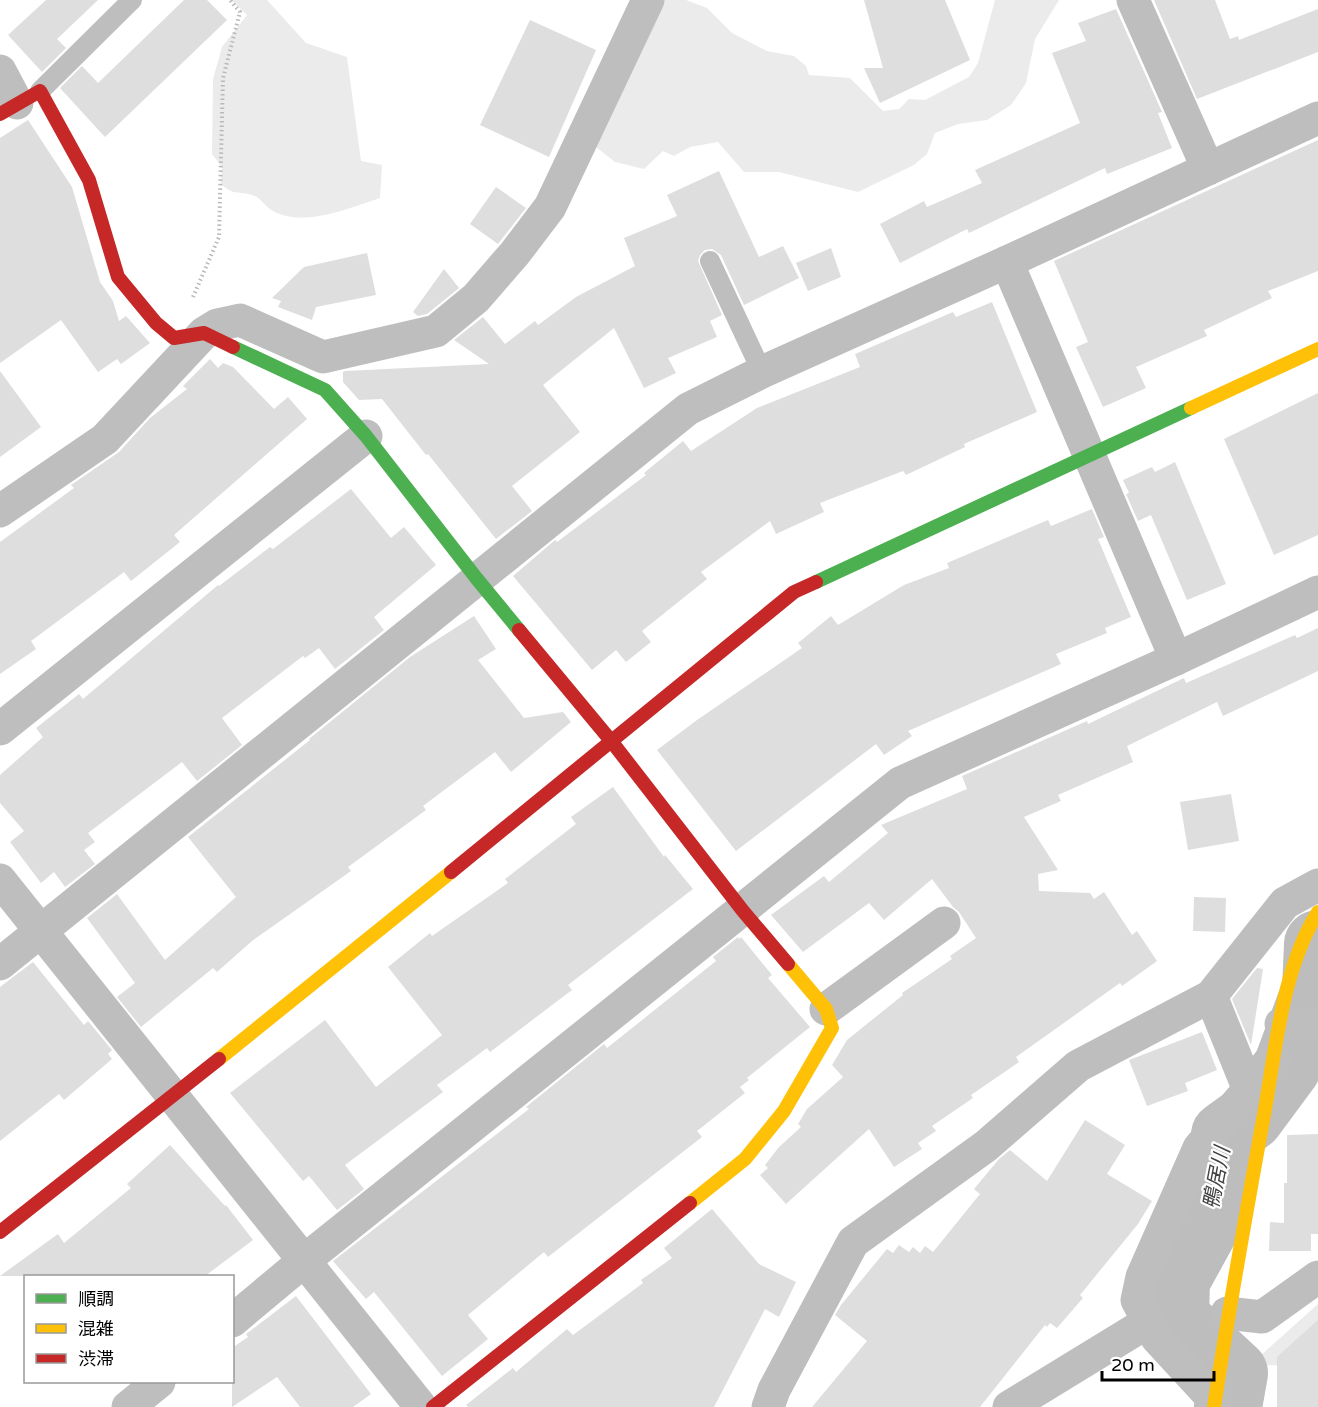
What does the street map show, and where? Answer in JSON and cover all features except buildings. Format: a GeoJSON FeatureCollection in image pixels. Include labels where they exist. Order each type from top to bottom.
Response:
{"type":"FeatureCollection","features":[{"type":"Feature","properties":{"kind":"street"},"geometry":{"type":"LineString","coordinates":[[0,512],[105,439],[189,336],[217,325],[240,320],[323,357],[436,331],[476,298],[515,253],[550,207],[648,0]]}},
{"type":"Feature","properties":{"kind":"street"},"geometry":{"type":"LineString","coordinates":[[1133,0],[1208,169]]}},
{"type":"Feature","properties":{"kind":"street"},"geometry":{"type":"LineString","coordinates":[[0,71],[19,103],[89,180],[118,277],[156,323],[325,390],[366,436],[477,579],[612,742],[743,911],[825,1009],[832,1028],[784,1112],[746,1159],[433,1407]]}},
{"type":"Feature","properties":{"kind":"street"},"geometry":{"type":"LineString","coordinates":[[0,964],[688,409],[762,372],[1318,118]]}},
{"type":"Feature","properties":{"kind":"street"},"geometry":{"type":"LineString","coordinates":[[1006,262],[1176,659]]}},
{"type":"Feature","properties":{"kind":"street"},"geometry":{"type":"LineString","coordinates":[[0,1232],[173,1096],[794,592],[1318,349]]}},
{"type":"Feature","properties":{"kind":"street"},"geometry":{"type":"LineString","coordinates":[[0,729],[366,436]]}},
{"type":"Feature","properties":{"kind":"street"},"geometry":{"type":"LineString","coordinates":[[234,1319],[900,783],[1176,659],[1318,592]]}},
{"type":"Feature","properties":{"kind":"street"},"geometry":{"type":"LineString","coordinates":[[0,880],[421,1407]]}},
{"type":"Feature","properties":{"kind":"street"},"geometry":{"type":"LineString","coordinates":[[768,1407],[774,1390],[853,1242],[986,1146],[1078,1066],[1211,996],[1285,903],[1318,885]]}},
{"type":"Feature","properties":{"kind":"street"},"geometry":{"type":"LineString","coordinates":[[1215,1404],[1227,1313],[1281,1024],[1299,951],[1318,912]]}},
{"type":"Feature","properties":{"kind":"street"},"geometry":{"type":"LineString","coordinates":[[825,1009],[944,923]]}},
{"type":"Feature","properties":{"kind":"street"},"geometry":{"type":"LineString","coordinates":[[1211,996],[1249,1090]]}},
{"type":"Feature","properties":{"kind":"street"},"geometry":{"type":"LineString","coordinates":[[1281,1024],[1318,1024]]}},
{"type":"Feature","properties":{"kind":"street"},"geometry":{"type":"LineString","coordinates":[[1215,1404],[1157,1338],[1137,1300],[1142,1277],[1199,1148],[1274,1060]]}},
{"type":"Feature","properties":{"kind":"street"},"geometry":{"type":"LineString","coordinates":[[1227,1313],[1263,1317],[1318,1277]]}},
{"type":"Feature","properties":{"kind":"street"},"geometry":{"type":"LineString","coordinates":[[1009,1407],[1148,1322]]}},
{"type":"Feature","properties":{"kind":"street"},"geometry":{"type":"LineString","coordinates":[[128,1407],[158,1383]]}},
{"type":"Feature","properties":{"kind":"lane"},"geometry":{"type":"LineString","coordinates":[[19,103],[132,0]]}},
{"type":"Feature","properties":{"kind":"lane"},"geometry":{"type":"LineString","coordinates":[[710,261],[762,372]]}},
{"type":"Feature","properties":{"kind":"path"},"geometry":{"type":"LineString","coordinates":[[189,336],[219,237],[223,78],[240,12],[230,0]]}},
{"type":"Feature","properties":{"kind":"shaded area"},"geometry":{"type":"Polygon","coordinates":[[[231,0],[267,0],[306,43],[347,57],[361,161],[382,165],[380,198],[326,215],[298,218],[273,211],[255,196],[234,192],[221,184],[222,167],[212,154],[213,79],[222,47],[247,15],[231,0]]]}},
{"type":"Feature","properties":{"kind":"shaded area"},"geometry":{"type":"Polygon","coordinates":[[[660,0],[686,0],[707,8],[732,33],[767,51],[794,56],[806,66],[809,75],[850,78],[883,111],[899,109],[909,99],[925,100],[969,77],[978,63],[995,0],[1059,0],[1035,39],[1026,83],[1011,105],[987,120],[958,124],[935,133],[927,154],[914,165],[858,192],[779,172],[744,172],[718,142],[690,147],[674,156],[663,151],[644,169],[615,162],[596,147],[660,0]]]}},
{"type":"Feature","properties":{"kind":"shaded area"},"geometry":{"type":"Polygon","coordinates":[[[1318,1304],[1318,1366],[1250,1365],[1318,1304]]]}},
{"type":"Feature","properties":{"kind":"waterway","name":"鴨居川"},"geometry":{"type":"LineString","coordinates":[[1228,1407],[1234,1373],[1175,1318],[1176,1280],[1215,1209],[1225,1135],[1250,1117],[1287,1067],[1316,989],[1318,944]]}},
{"type":"Feature","properties":{"kind":"traffic: fast"},"geometry":{"type":"LineString","coordinates":[[233,347],[325,390],[366,436],[519,630]]}},
{"type":"Feature","properties":{"kind":"traffic: fast"},"geometry":{"type":"LineString","coordinates":[[816,582],[1191,408]]}},
{"type":"Feature","properties":{"kind":"traffic: slow"},"geometry":{"type":"LineString","coordinates":[[1191,408],[1318,349]]}},
{"type":"Feature","properties":{"kind":"traffic: slow"},"geometry":{"type":"LineString","coordinates":[[219,1059],[451,872]]}},
{"type":"Feature","properties":{"kind":"traffic: slow"},"geometry":{"type":"LineString","coordinates":[[1214,1407],[1277,1033],[1296,957],[1318,912]]}},
{"type":"Feature","properties":{"kind":"traffic: slow"},"geometry":{"type":"LineString","coordinates":[[690,1203],[745,1159],[784,1111],[832,1028],[826,1009],[788,964]]}},
{"type":"Feature","properties":{"kind":"traffic: jam"},"geometry":{"type":"LineString","coordinates":[[0,114],[40,91],[89,180],[118,277],[156,323],[174,338],[204,333],[233,347]]}},
{"type":"Feature","properties":{"kind":"traffic: jam"},"geometry":{"type":"LineString","coordinates":[[451,872],[794,592],[816,582]]}},
{"type":"Feature","properties":{"kind":"traffic: jam"},"geometry":{"type":"LineString","coordinates":[[519,630],[612,742],[743,911],[788,964]]}},
{"type":"Feature","properties":{"kind":"traffic: jam"},"geometry":{"type":"LineString","coordinates":[[0,1232],[219,1059]]}},
{"type":"Feature","properties":{"kind":"traffic: jam"},"geometry":{"type":"LineString","coordinates":[[433,1407],[690,1203]]}}]}
